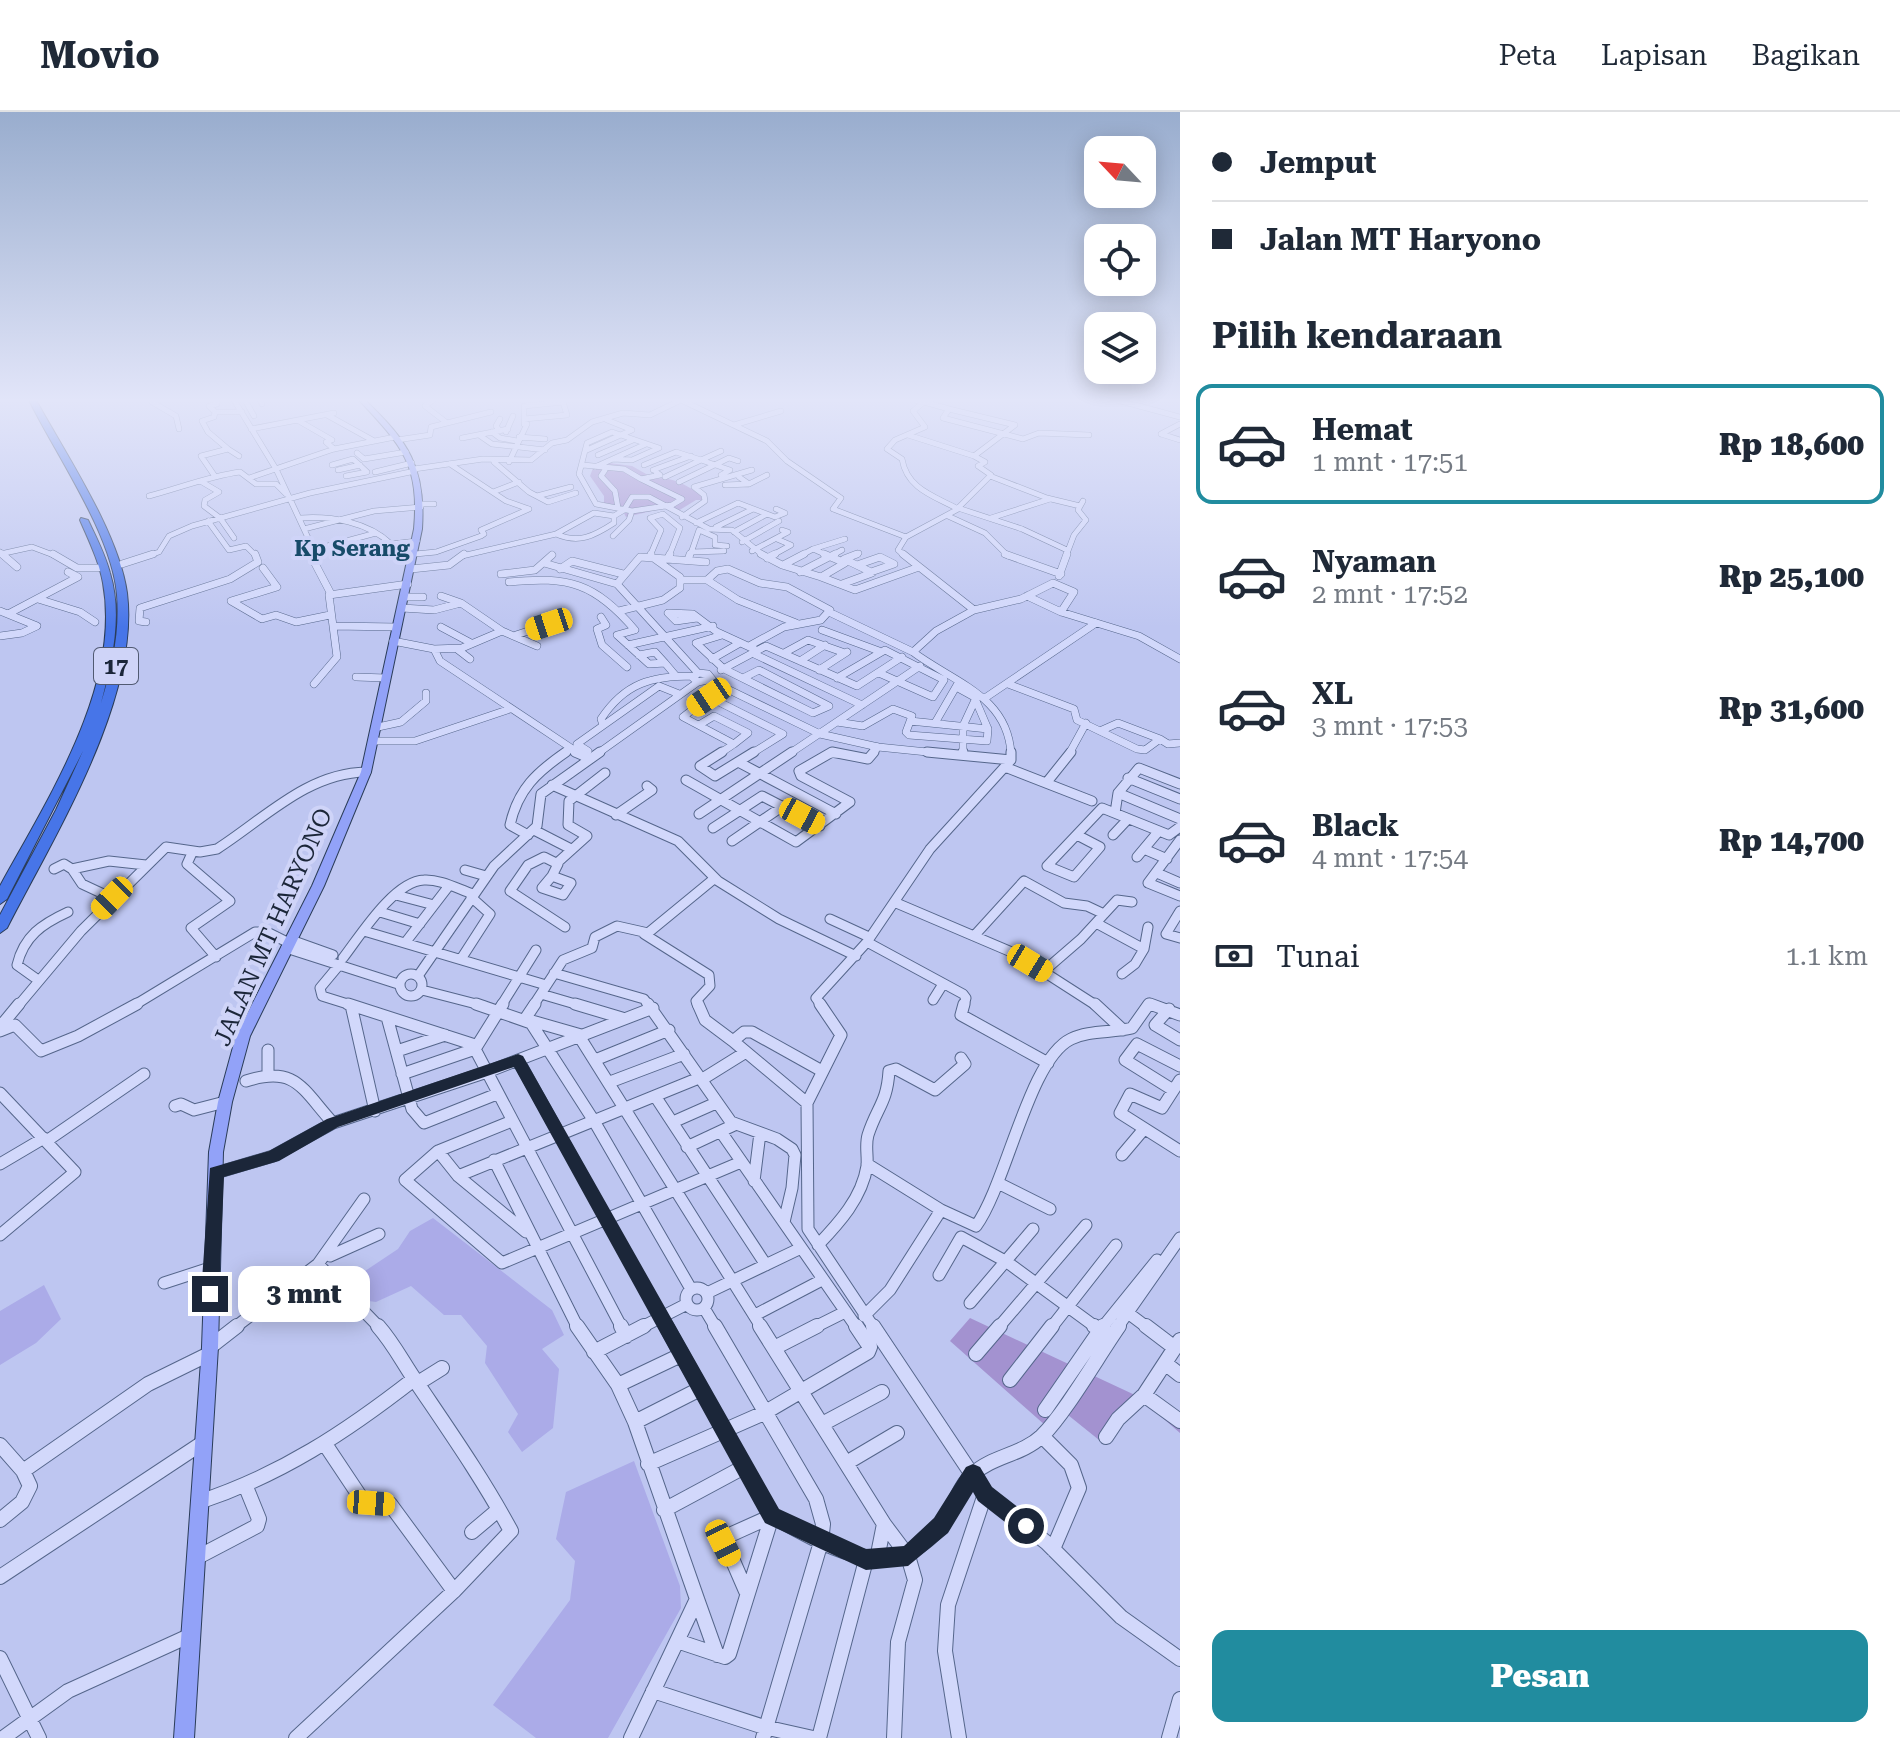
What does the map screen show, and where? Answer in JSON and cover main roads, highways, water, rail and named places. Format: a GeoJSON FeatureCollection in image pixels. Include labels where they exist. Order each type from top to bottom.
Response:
{"type":"FeatureCollection","features":[{"type":"Feature","properties":{"kind":"highway","name":"17"},"geometry":{"type":"LineString","coordinates":[[0,899],[66,770],[99,694],[109,637],[110,591],[103,563],[62,476]]}},
{"type":"Feature","properties":{"kind":"highway","name":"17"},"geometry":{"type":"LineString","coordinates":[[0,928],[80,769],[110,693],[123,635],[122,593],[113,560],[70,476]]}},
{"type":"Feature","properties":{"kind":"main road","name":"JALAN MT HARYONO"},"geometry":{"type":"LineString","coordinates":[[184,1738],[210,1350],[210,1268],[216,1173],[225,1102],[243,1036],[334,850],[366,772],[426,505],[416,476]]}},
{"type":"Feature","properties":{"kind":"district","name":"Kp Serang"},"geometry":{"type":"Point","coordinates":[352,548]}}]}
